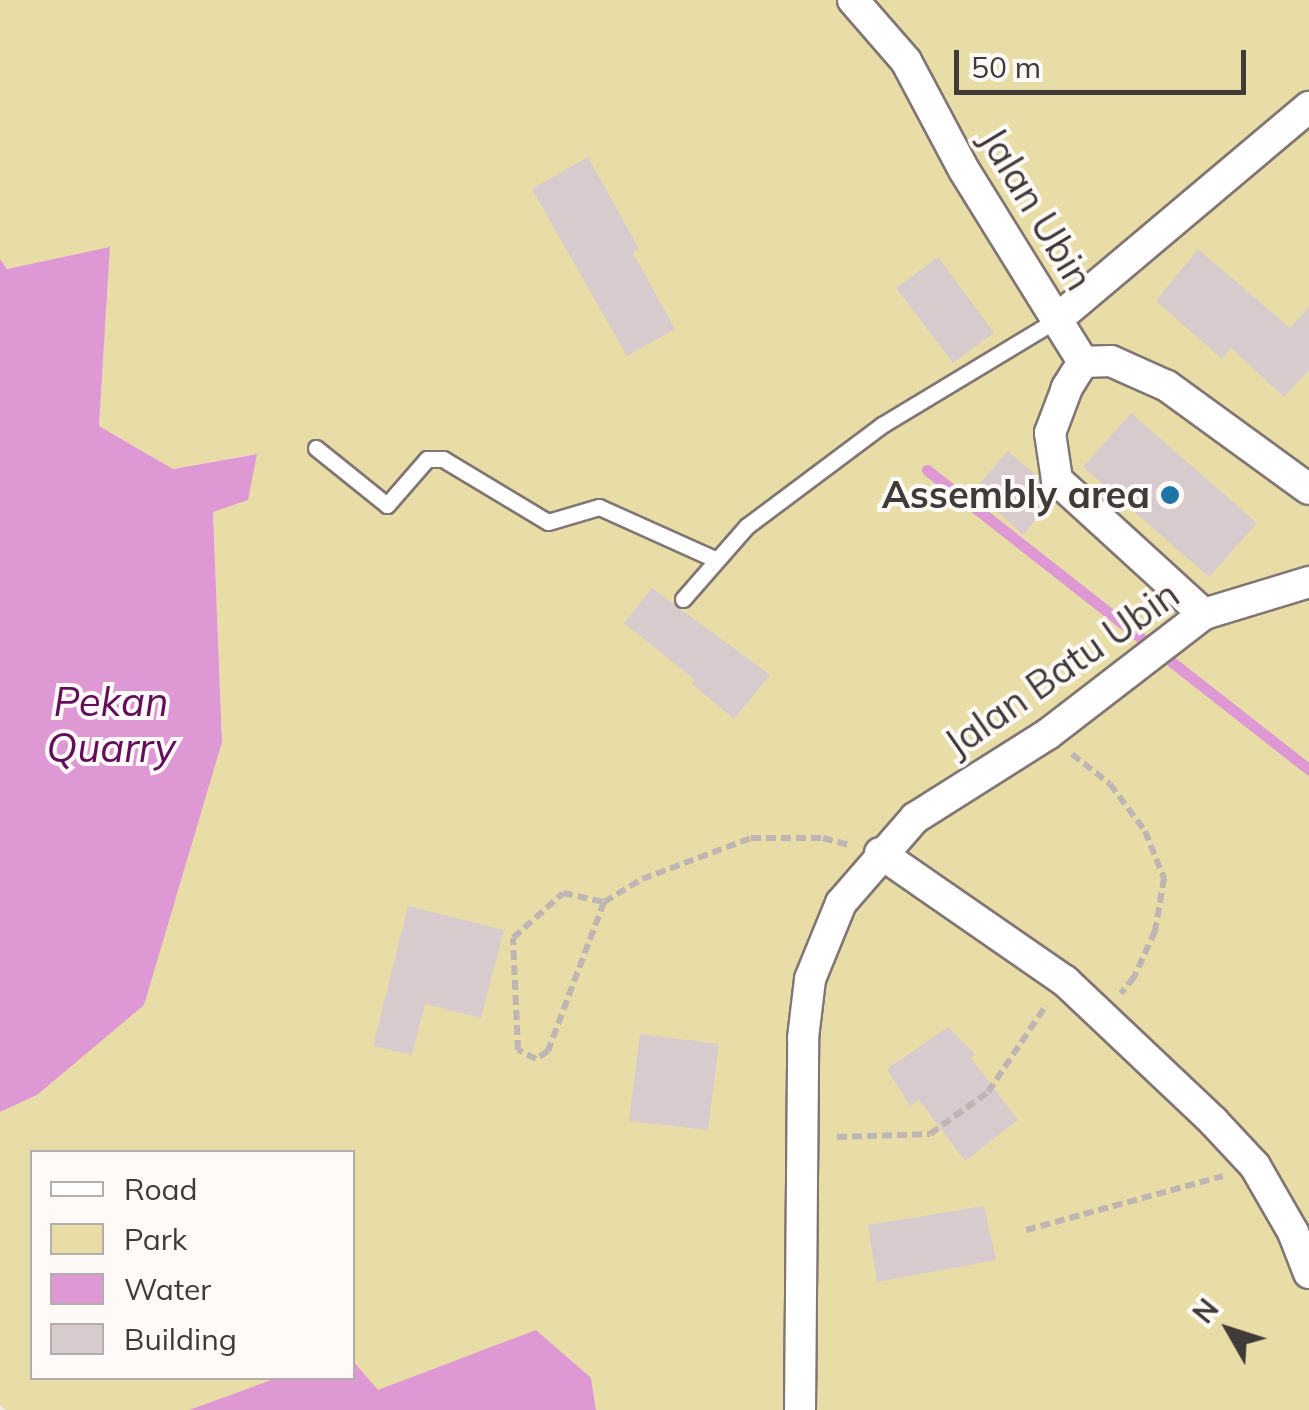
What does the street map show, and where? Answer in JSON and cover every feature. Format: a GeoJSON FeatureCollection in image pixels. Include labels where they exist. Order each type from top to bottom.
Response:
{"type":"FeatureCollection","features":[{"type":"Feature","properties":{"kind":"street","name":"Jalan Ubin"},"geometry":{"type":"LineString","coordinates":[[853,0],[906,61],[964,170],[1083,362]]}},
{"type":"Feature","properties":{"kind":"street"},"geometry":{"type":"LineString","coordinates":[[1056,320],[1309,107]]}},
{"type":"Feature","properties":{"kind":"street"},"geometry":{"type":"LineString","coordinates":[[1204,614],[1057,480],[1050,433],[1066,388],[1083,362],[1111,362],[1166,386],[1309,489]]}},
{"type":"Feature","properties":{"kind":"street","name":"Jalan Batu Ubin"},"geometry":{"type":"LineString","coordinates":[[800,1135],[803,1038],[810,979],[841,903],[880,854],[915,818],[1048,734],[1204,614],[1309,582]]}},
{"type":"Feature","properties":{"kind":"street"},"geometry":{"type":"LineString","coordinates":[[880,854],[1065,980],[1102,1016],[1255,1166],[1293,1232],[1309,1273]]}},
{"type":"Feature","properties":{"kind":"street"},"geometry":{"type":"LineString","coordinates":[[800,1135],[800,1410]]}},
{"type":"Feature","properties":{"kind":"lane"},"geometry":{"type":"LineString","coordinates":[[683,599],[747,526],[882,425],[1056,320]]}},
{"type":"Feature","properties":{"kind":"lane"},"geometry":{"type":"LineString","coordinates":[[316,448],[387,505],[427,459],[443,459],[548,522],[599,507],[717,560]]}},
{"type":"Feature","properties":{"kind":"path"},"geometry":{"type":"LineString","coordinates":[[1048,734],[1110,784],[1145,831],[1164,878],[1155,931],[1134,977],[1102,1016]]}},
{"type":"Feature","properties":{"kind":"path"},"geometry":{"type":"LineString","coordinates":[[604,902],[563,893],[512,938],[518,1050],[536,1058],[548,1051],[604,902],[642,879],[751,838],[823,838],[880,854]]}},
{"type":"Feature","properties":{"kind":"path"},"geometry":{"type":"LineString","coordinates":[[800,1135],[882,1139],[930,1134],[988,1092],[1010,1054],[1065,980]]}},
{"type":"Feature","properties":{"kind":"path"},"geometry":{"type":"LineString","coordinates":[[1026,1230],[1255,1166]]}},
{"type":"Feature","properties":{"kind":"green space"},"geometry":{"type":"Polygon","coordinates":[[[0,0],[1309,0],[1309,1410],[596,1410],[591,1378],[380,1390],[234,1410],[376,1389],[355,1363],[355,1150],[30,1150],[30,1380],[274,1380],[189,1410],[6,1410],[0,1405],[0,1112],[37,1095],[222,742],[213,511],[255,454],[173,469],[99,426],[110,248],[6,269],[0,259],[0,0]]]}},
{"type":"Feature","properties":{"kind":"water","name":"Pekan Quarry"},"geometry":{"type":"Polygon","coordinates":[[[110,247],[99,426],[173,469],[257,454],[248,500],[213,512],[222,742],[144,1005],[37,1095],[0,1112],[0,259],[7,269],[110,247]]]}},
{"type":"Feature","properties":{"kind":"water"},"geometry":{"type":"Polygon","coordinates":[[[536,1330],[591,1378],[596,1410],[189,1410],[272,1380],[355,1380],[355,1363],[378,1390],[536,1330]]]}},
{"type":"Feature","properties":{"kind":"building"},"geometry":{"type":"Polygon","coordinates":[[[588,157],[639,249],[633,253],[675,329],[627,356],[532,189],[588,157]]]}},
{"type":"Feature","properties":{"kind":"building"},"geometry":{"type":"Polygon","coordinates":[[[1198,249],[1290,328],[1309,307],[1309,370],[1284,397],[1231,348],[1222,359],[1156,301],[1198,249]]]}},
{"type":"Feature","properties":{"kind":"building"},"geometry":{"type":"Polygon","coordinates":[[[938,257],[994,333],[953,363],[896,288],[938,257]]]}},
{"type":"Feature","properties":{"kind":"building","name":"Assembly area"},"geometry":{"type":"Polygon","coordinates":[[[1131,413],[1257,523],[1209,577],[1083,467],[1131,413]]]}},
{"type":"Feature","properties":{"kind":"building"},"geometry":{"type":"Polygon","coordinates":[[[1008,451],[1038,477],[1052,501],[1023,535],[974,490],[1008,451]]]}},
{"type":"Feature","properties":{"kind":"building"},"geometry":{"type":"Polygon","coordinates":[[[652,588],[770,675],[734,719],[692,684],[695,680],[624,623],[652,588]]]}},
{"type":"Feature","properties":{"kind":"building"},"geometry":{"type":"Polygon","coordinates":[[[408,906],[504,930],[481,1018],[425,1004],[412,1055],[373,1046],[408,906]]]}},
{"type":"Feature","properties":{"kind":"building"},"geometry":{"type":"Polygon","coordinates":[[[948,1027],[975,1054],[971,1058],[1018,1120],[965,1161],[919,1100],[910,1106],[887,1069],[948,1027]]]}},
{"type":"Feature","properties":{"kind":"building"},"geometry":{"type":"Polygon","coordinates":[[[640,1034],[719,1044],[708,1130],[629,1121],[640,1034]]]}},
{"type":"Feature","properties":{"kind":"building"},"geometry":{"type":"Polygon","coordinates":[[[984,1206],[996,1260],[877,1282],[868,1225],[984,1206]]]}},
{"type":"Feature","properties":{"kind":"waterway"},"geometry":{"type":"LineString","coordinates":[[927,470],[1309,770]]}},
{"type":"Feature","properties":{"kind":"place","name":"Assembly area"},"geometry":{"type":"Point","coordinates":[1170,495]}}]}
